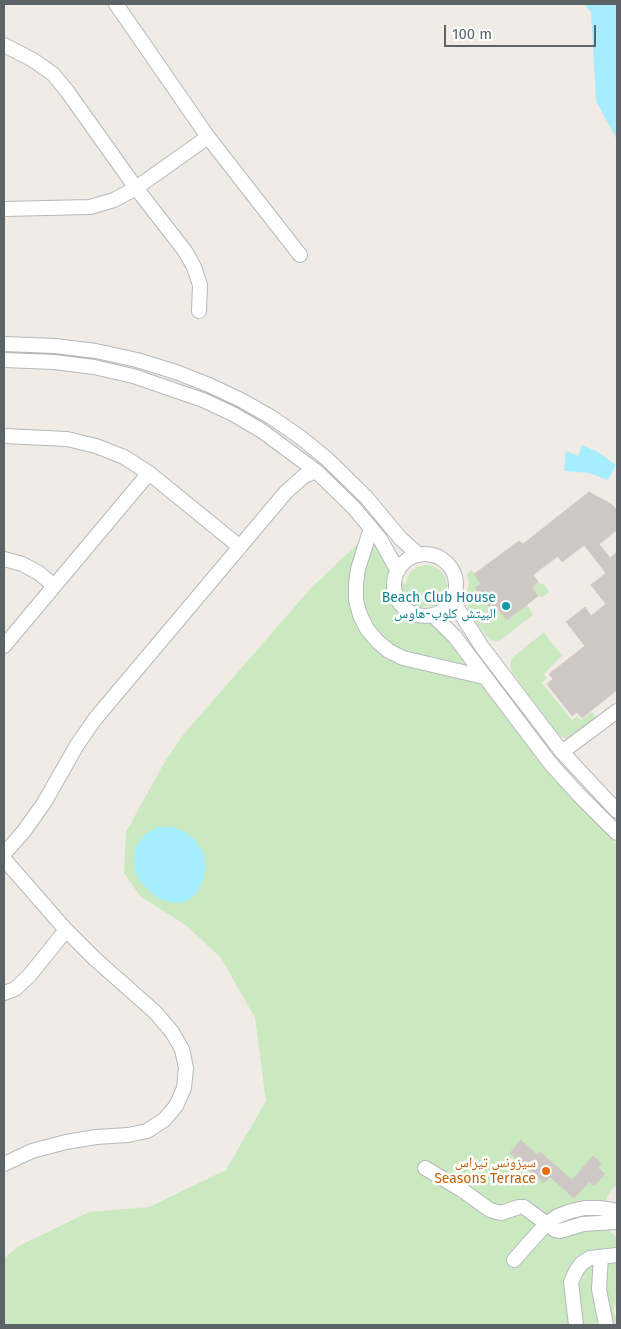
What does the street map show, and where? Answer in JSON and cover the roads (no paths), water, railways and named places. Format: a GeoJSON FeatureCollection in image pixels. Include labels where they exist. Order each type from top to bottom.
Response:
{"type":"FeatureCollection","features":[{"type":"Feature","properties":{"kind":"street"},"geometry":{"type":"LineString","coordinates":[[116,4],[208,137],[300,255]]}},
{"type":"Feature","properties":{"kind":"street"},"geometry":{"type":"LineString","coordinates":[[4,45],[33,60],[53,74],[136,188],[185,251],[194,267],[200,285],[199,311]]}},
{"type":"Feature","properties":{"kind":"street"},"geometry":{"type":"LineString","coordinates":[[4,209],[90,207],[114,200],[136,188],[208,137]]}},
{"type":"Feature","properties":{"kind":"street"},"geometry":{"type":"LineString","coordinates":[[4,344],[55,346],[96,351],[137,360],[176,372],[241,400],[271,417],[300,437],[327,460],[366,497],[401,539],[419,555]]}},
{"type":"Feature","properties":{"kind":"street"},"geometry":{"type":"LineString","coordinates":[[4,360],[54,362],[94,367],[133,376],[202,400],[240,418],[283,445],[316,471],[371,528],[388,550],[398,571]]}},
{"type":"Feature","properties":{"kind":"street"},"geometry":{"type":"LineString","coordinates":[[4,436],[67,440],[96,446],[124,457],[149,473],[240,547]]}},
{"type":"Feature","properties":{"kind":"street"},"geometry":{"type":"LineString","coordinates":[[4,854],[24,831],[44,803],[95,719],[294,484],[304,476],[316,471]]}},
{"type":"Feature","properties":{"kind":"street"},"geometry":{"type":"LineString","coordinates":[[4,646],[149,473]]}},
{"type":"Feature","properties":{"kind":"street"},"geometry":{"type":"LineString","coordinates":[[371,528],[358,569],[356,584],[358,608],[367,629],[389,651],[403,658],[484,677]]}},
{"type":"Feature","properties":{"kind":"street"},"geometry":{"type":"LineString","coordinates":[[419,555],[435,556],[448,564],[452,570],[456,585],[452,600],[440,612],[433,615],[425,616],[410,612],[399,601],[394,586],[398,571],[411,558],[419,555]]}},
{"type":"Feature","properties":{"kind":"street"},"geometry":{"type":"LineString","coordinates":[[4,559],[22,564],[38,573],[54,586]]}},
{"type":"Feature","properties":{"kind":"street"},"geometry":{"type":"LineString","coordinates":[[452,600],[482,647],[562,752],[617,811]]}},
{"type":"Feature","properties":{"kind":"street"},"geometry":{"type":"LineString","coordinates":[[433,615],[452,633],[550,762],[578,794],[617,833]]}},
{"type":"Feature","properties":{"kind":"street"},"geometry":{"type":"LineString","coordinates":[[562,752],[617,711]]}},
{"type":"Feature","properties":{"kind":"street"},"geometry":{"type":"LineString","coordinates":[[4,859],[66,930],[100,964],[155,1012],[172,1032],[182,1049],[186,1068],[184,1088],[176,1106],[164,1120],[147,1131],[128,1135],[96,1136],[66,1142],[32,1151],[4,1164]]}},
{"type":"Feature","properties":{"kind":"street"},"geometry":{"type":"LineString","coordinates":[[4,993],[15,989],[29,976],[66,930]]}},
{"type":"Feature","properties":{"kind":"street"},"geometry":{"type":"LineString","coordinates":[[425,1168],[462,1190],[490,1210],[501,1213],[524,1207],[546,1224]]}},
{"type":"Feature","properties":{"kind":"street"},"geometry":{"type":"LineString","coordinates":[[514,1260],[546,1224],[571,1211],[599,1208],[616,1215]]}},
{"type":"Feature","properties":{"kind":"street"},"geometry":{"type":"LineString","coordinates":[[576,1325],[572,1282],[576,1271],[582,1263],[590,1258],[617,1255]]}},
{"type":"Feature","properties":{"kind":"street"},"geometry":{"type":"LineString","coordinates":[[601,1257],[599,1289],[606,1325]]}},
{"type":"Feature","properties":{"kind":"water"},"geometry":{"type":"Polygon","coordinates":[[[584,4],[617,4],[617,140],[596,101],[591,12],[584,4]]]}},
{"type":"Feature","properties":{"kind":"water"},"geometry":{"type":"Polygon","coordinates":[[[582,445],[598,452],[616,465],[608,480],[589,473],[564,471],[566,451],[578,456],[582,445]]]}},
{"type":"Feature","properties":{"kind":"water"},"geometry":{"type":"Polygon","coordinates":[[[158,827],[173,827],[185,832],[195,840],[203,852],[206,866],[203,881],[197,893],[186,902],[173,903],[160,899],[139,880],[135,871],[135,849],[144,835],[158,827]]]}},
{"type":"Feature","properties":{"kind":"place","name":"Beach Club House البيتش كلوب-هاوس"},"geometry":{"type":"Point","coordinates":[506,606]}},
{"type":"Feature","properties":{"kind":"place","name":"سيزونس تيراس Seasons Terrace"},"geometry":{"type":"Point","coordinates":[546,1171]}}]}
